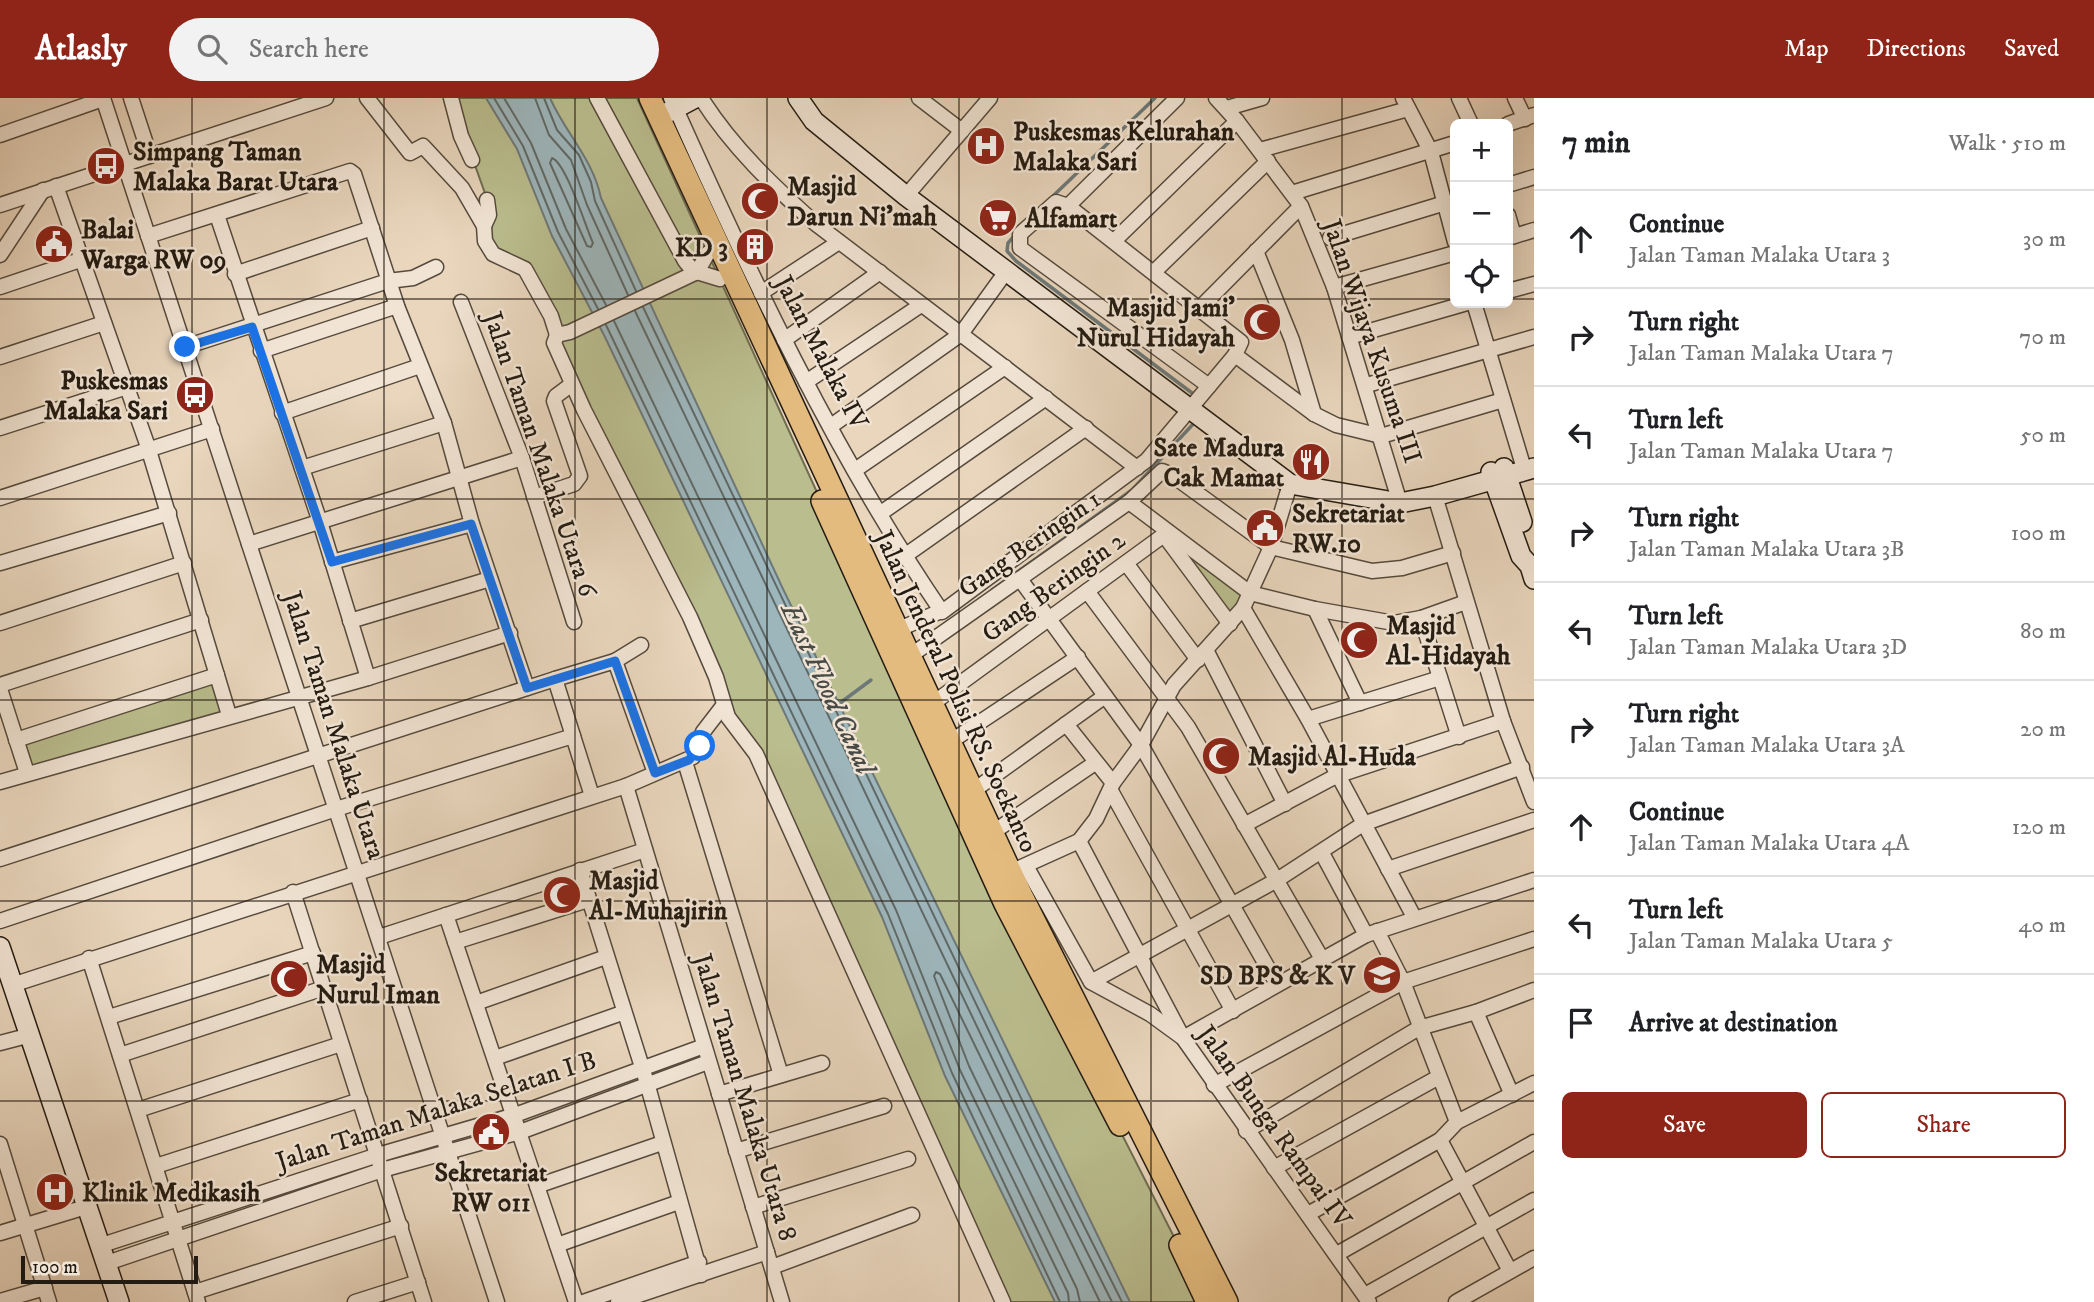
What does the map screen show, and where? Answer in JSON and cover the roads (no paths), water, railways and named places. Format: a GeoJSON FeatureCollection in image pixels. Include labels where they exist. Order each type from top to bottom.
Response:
{"type":"FeatureCollection","features":[{"type":"Feature","properties":{"kind":"main road","name":"Jalan Jenderal Polisi RS. Soekanto"},"geometry":{"type":"LineString","coordinates":[[637,98],[720,279],[1010,873],[1227,1302]]}},
{"type":"Feature","properties":{"kind":"main road","name":"Jalan Jenderal Polisi RS. Soekanto"},"geometry":{"type":"LineString","coordinates":[[664,105],[897,630],[1208,1302]]}},
{"type":"Feature","properties":{"kind":"street"},"geometry":{"type":"LineString","coordinates":[[131,98],[150,156]]}},
{"type":"Feature","properties":{"kind":"street"},"geometry":{"type":"LineString","coordinates":[[0,205],[326,98]]}},
{"type":"Feature","properties":{"kind":"street"},"geometry":{"type":"LineString","coordinates":[[367,98],[410,153],[423,146],[450,173],[484,226]]}},
{"type":"Feature","properties":{"kind":"street"},"geometry":{"type":"LineString","coordinates":[[451,98],[461,136],[472,160]]}},
{"type":"Feature","properties":{"kind":"street"},"geometry":{"type":"LineString","coordinates":[[597,98],[685,261],[695,273],[720,279]]}},
{"type":"Feature","properties":{"kind":"street"},"geometry":{"type":"LineString","coordinates":[[664,105],[695,98]]}},
{"type":"Feature","properties":{"kind":"street"},"geometry":{"type":"LineString","coordinates":[[701,98],[720,127],[773,186],[839,242],[1086,428],[1135,481]]}},
{"type":"Feature","properties":{"kind":"street"},"geometry":{"type":"LineString","coordinates":[[798,98],[814,121],[1005,273],[1199,404]]}},
{"type":"Feature","properties":{"kind":"street"},"geometry":{"type":"LineString","coordinates":[[919,98],[962,131]]}},
{"type":"Feature","properties":{"kind":"street"},"geometry":{"type":"LineString","coordinates":[[906,196],[990,98]]}},
{"type":"Feature","properties":{"kind":"street"},"geometry":{"type":"LineString","coordinates":[[1177,98],[1062,204],[1020,234],[1020,248],[1290,484],[1396,500],[1435,496],[1512,469]]}},
{"type":"Feature","properties":{"kind":"street","name":"Jalan Wijaya Kusuma III"},"geometry":{"type":"LineString","coordinates":[[1216,98],[1264,155],[1322,240],[1349,337],[1367,385],[1396,500]]}},
{"type":"Feature","properties":{"kind":"street"},"geometry":{"type":"LineString","coordinates":[[1227,108],[1262,98]]}},
{"type":"Feature","properties":{"kind":"street"},"geometry":{"type":"LineString","coordinates":[[1459,98],[1469,119]]}},
{"type":"Feature","properties":{"kind":"street"},"geometry":{"type":"LineString","coordinates":[[1515,98],[1529,117]]}},
{"type":"Feature","properties":{"kind":"street"},"geometry":{"type":"LineString","coordinates":[[0,135],[103,99]]}},
{"type":"Feature","properties":{"kind":"street","name":"Jalan Taman Malaka Utara"},"geometry":{"type":"LineString","coordinates":[[103,99],[497,1302]]}},
{"type":"Feature","properties":{"kind":"street"},"geometry":{"type":"LineString","coordinates":[[1154,272],[1264,155],[1405,104],[1431,152],[1450,222]]}},
{"type":"Feature","properties":{"kind":"street","name":"Jalan Malaka IV"},"geometry":{"type":"LineString","coordinates":[[664,105],[806,382],[855,470],[941,611]]}},
{"type":"Feature","properties":{"kind":"street"},"geometry":{"type":"LineString","coordinates":[[1114,241],[1237,121]]}},
{"type":"Feature","properties":{"kind":"street"},"geometry":{"type":"LineString","coordinates":[[1292,193],[1450,145]]}},
{"type":"Feature","properties":{"kind":"street"},"geometry":{"type":"LineString","coordinates":[[148,236],[350,171],[355,177],[397,306],[444,423],[471,524],[527,688]]}},
{"type":"Feature","properties":{"kind":"street"},"geometry":{"type":"LineString","coordinates":[[1513,183],[1534,177]]}},
{"type":"Feature","properties":{"kind":"street"},"geometry":{"type":"LineString","coordinates":[[0,255],[49,188]]}},
{"type":"Feature","properties":{"kind":"street"},"geometry":{"type":"LineString","coordinates":[[49,188],[83,259],[149,450],[229,715]]}},
{"type":"Feature","properties":{"kind":"street"},"geometry":{"type":"LineString","coordinates":[[487,200],[489,215],[484,226],[485,241],[493,254],[525,269],[563,333]]}},
{"type":"Feature","properties":{"kind":"street"},"geometry":{"type":"LineString","coordinates":[[1322,240],[1445,203]]}},
{"type":"Feature","properties":{"kind":"street"},"geometry":{"type":"LineString","coordinates":[[897,630],[946,611],[1030,558],[1135,481],[1150,457],[1199,404],[1235,355],[1241,342],[1114,241],[1062,204]]}},
{"type":"Feature","properties":{"kind":"street"},"geometry":{"type":"LineString","coordinates":[[1200,308],[1301,206]]}},
{"type":"Feature","properties":{"kind":"street"},"geometry":{"type":"LineString","coordinates":[[217,215],[252,327],[320,522],[368,678]]}},
{"type":"Feature","properties":{"kind":"street"},"geometry":{"type":"LineString","coordinates":[[235,274],[372,228]]}},
{"type":"Feature","properties":{"kind":"street"},"geometry":{"type":"LineString","coordinates":[[1513,236],[1534,230]]}},
{"type":"Feature","properties":{"kind":"street"},"geometry":{"type":"LineString","coordinates":[[761,293],[839,242]]}},
{"type":"Feature","properties":{"kind":"street"},"geometry":{"type":"LineString","coordinates":[[1256,251],[1292,340],[1314,414]]}},
{"type":"Feature","properties":{"kind":"street"},"geometry":{"type":"LineString","coordinates":[[708,253],[695,273],[563,333],[554,344],[690,617],[716,677],[723,706],[756,754],[1003,1302]]}},
{"type":"Feature","properties":{"kind":"street"},"geometry":{"type":"LineString","coordinates":[[1335,287],[1450,254]]}},
{"type":"Feature","properties":{"kind":"street"},"geometry":{"type":"LineString","coordinates":[[0,287],[83,259]]}},
{"type":"Feature","properties":{"kind":"street"},"geometry":{"type":"LineString","coordinates":[[185,347],[388,281],[412,278],[436,267]]}},
{"type":"Feature","properties":{"kind":"street"},"geometry":{"type":"LineString","coordinates":[[784,340],[880,272]]}},
{"type":"Feature","properties":{"kind":"street"},"geometry":{"type":"LineString","coordinates":[[831,426],[961,334],[1005,273]]}},
{"type":"Feature","properties":{"kind":"street"},"geometry":{"type":"LineString","coordinates":[[1513,290],[1534,284]]}},
{"type":"Feature","properties":{"kind":"street","name":"Jalan Taman Malaka Utara 6"},"geometry":{"type":"LineString","coordinates":[[461,302],[522,458],[574,622]]}},
{"type":"Feature","properties":{"kind":"street"},"geometry":{"type":"LineString","coordinates":[[806,382],[921,305]]}},
{"type":"Feature","properties":{"kind":"street"},"geometry":{"type":"LineString","coordinates":[[261,351],[397,306]]}},
{"type":"Feature","properties":{"kind":"street"},"geometry":{"type":"LineString","coordinates":[[1349,337],[1450,308]]}},
{"type":"Feature","properties":{"kind":"street"},"geometry":{"type":"LineString","coordinates":[[1475,308],[1503,400],[1512,469],[1531,552],[1532,573]]}},
{"type":"Feature","properties":{"kind":"street"},"geometry":{"type":"LineString","coordinates":[[0,357],[104,323]]}},
{"type":"Feature","properties":{"kind":"street"},"geometry":{"type":"LineString","coordinates":[[1367,385],[1534,337]]}},
{"type":"Feature","properties":{"kind":"street"},"geometry":{"type":"LineString","coordinates":[[1235,355],[1314,414],[1336,425],[1381,436],[1503,400]]}},
{"type":"Feature","properties":{"kind":"street"},"geometry":{"type":"LineString","coordinates":[[282,413],[420,366]]}},
{"type":"Feature","properties":{"kind":"street"},"geometry":{"type":"LineString","coordinates":[[855,470],[1004,367]]}},
{"type":"Feature","properties":{"kind":"street"},"geometry":{"type":"LineString","coordinates":[[534,496],[573,484],[580,476],[554,401],[556,396],[572,384]]}},
{"type":"Feature","properties":{"kind":"street"},"geometry":{"type":"LineString","coordinates":[[0,428],[127,387]]}},
{"type":"Feature","properties":{"kind":"street"},"geometry":{"type":"LineString","coordinates":[[881,513],[1046,398]]}},
{"type":"Feature","properties":{"kind":"street"},"geometry":{"type":"LineString","coordinates":[[302,468],[444,423]]}},
{"type":"Feature","properties":{"kind":"street"},"geometry":{"type":"LineString","coordinates":[[906,555],[1086,428]]}},
{"type":"Feature","properties":{"kind":"street"},"geometry":{"type":"LineString","coordinates":[[0,498],[212,429]]}},
{"type":"Feature","properties":{"kind":"street"},"geometry":{"type":"LineString","coordinates":[[249,544],[522,458]]}},
{"type":"Feature","properties":{"kind":"street"},"geometry":{"type":"LineString","coordinates":[[1396,500],[1512,469]]}},
{"type":"Feature","properties":{"kind":"street","name":"Gang Beringin 1"},"geometry":{"type":"LineString","coordinates":[[910,656],[1020,579],[1030,558],[1129,502],[1135,481],[1162,471],[1172,475],[1271,547]]}},
{"type":"Feature","properties":{"kind":"street"},"geometry":{"type":"LineString","coordinates":[[1290,484],[1271,547],[1243,608],[1167,695],[1141,746],[1079,841],[1010,873],[1091,982],[1143,957],[1231,904],[1278,880],[1363,824],[1522,766]]}},
{"type":"Feature","properties":{"kind":"street"},"geometry":{"type":"LineString","coordinates":[[1435,496],[1503,721],[1534,802]]}},
{"type":"Feature","properties":{"kind":"street"},"geometry":{"type":"LineString","coordinates":[[1129,502],[1166,533],[1250,593],[1315,609],[1394,623],[1421,618],[1466,603]]}},
{"type":"Feature","properties":{"kind":"street"},"geometry":{"type":"LineString","coordinates":[[0,563],[169,513]]}},
{"type":"Feature","properties":{"kind":"street"},"geometry":{"type":"LineString","coordinates":[[332,562],[471,524]]}},
{"type":"Feature","properties":{"kind":"street"},"geometry":{"type":"LineString","coordinates":[[1166,533],[1230,624]]}},
{"type":"Feature","properties":{"kind":"street","name":"Gang Beringin 2"},"geometry":{"type":"LineString","coordinates":[[932,704],[1166,533]]}},
{"type":"Feature","properties":{"kind":"street"},"geometry":{"type":"LineString","coordinates":[[1271,547],[1372,571],[1402,568],[1453,553]]}},
{"type":"Feature","properties":{"kind":"street"},"geometry":{"type":"LineString","coordinates":[[0,622],[184,563]]}},
{"type":"Feature","properties":{"kind":"street"},"geometry":{"type":"LineString","coordinates":[[1126,563],[1202,655],[1285,804]]}},
{"type":"Feature","properties":{"kind":"street"},"geometry":{"type":"LineString","coordinates":[[350,621],[490,579]]}},
{"type":"Feature","properties":{"kind":"street"},"geometry":{"type":"LineString","coordinates":[[1020,579],[1141,746],[1277,984]]}},
{"type":"Feature","properties":{"kind":"street"},"geometry":{"type":"LineString","coordinates":[[1087,591],[1167,695],[1322,959]]}},
{"type":"Feature","properties":{"kind":"street"},"geometry":{"type":"LineString","coordinates":[[1243,608],[1308,719],[1336,776],[1414,917]]}},
{"type":"Feature","properties":{"kind":"street"},"geometry":{"type":"LineString","coordinates":[[1315,609],[1360,703]]}},
{"type":"Feature","properties":{"kind":"street"},"geometry":{"type":"LineString","coordinates":[[1421,618],[1459,737]]}},
{"type":"Feature","properties":{"kind":"street"},"geometry":{"type":"LineString","coordinates":[[27,773],[0,687],[201,620]]}},
{"type":"Feature","properties":{"kind":"street"},"geometry":{"type":"LineString","coordinates":[[0,782],[229,715],[368,678],[510,633]]}},
{"type":"Feature","properties":{"kind":"street"},"geometry":{"type":"LineString","coordinates":[[0,859],[318,754],[615,661],[641,645]]}},
{"type":"Feature","properties":{"kind":"street"},"geometry":{"type":"LineString","coordinates":[[950,742],[1078,657]]}},
{"type":"Feature","properties":{"kind":"street"},"geometry":{"type":"LineString","coordinates":[[615,661],[655,773]]}},
{"type":"Feature","properties":{"kind":"street"},"geometry":{"type":"LineString","coordinates":[[16,740],[217,675]]}},
{"type":"Feature","properties":{"kind":"street"},"geometry":{"type":"LineString","coordinates":[[1308,719],[1440,678]]}},
{"type":"Feature","properties":{"kind":"street"},"geometry":{"type":"LineString","coordinates":[[555,679],[592,796]]}},
{"type":"Feature","properties":{"kind":"street"},"geometry":{"type":"LineString","coordinates":[[973,791],[1105,696]]}},
{"type":"Feature","properties":{"kind":"street"},"geometry":{"type":"LineString","coordinates":[[12,985],[626,786],[693,757],[700,746],[703,732],[723,706]]}},
{"type":"Feature","properties":{"kind":"street"},"geometry":{"type":"LineString","coordinates":[[1244,825],[1336,776],[1503,721]]}},
{"type":"Feature","properties":{"kind":"street"},"geometry":{"type":"LineString","coordinates":[[1066,724],[1112,787],[1233,1011]]}},
{"type":"Feature","properties":{"kind":"street"},"geometry":{"type":"LineString","coordinates":[[0,921],[336,809],[573,736]]}},
{"type":"Feature","properties":{"kind":"street"},"geometry":{"type":"LineString","coordinates":[[685,762],[781,1075]]}},
{"type":"Feature","properties":{"kind":"street"},"geometry":{"type":"LineString","coordinates":[[992,833],[1095,763]]}},
{"type":"Feature","properties":{"kind":"street","name":"Jalan Taman Malaka Utara 8"},"geometry":{"type":"LineString","coordinates":[[626,786],[642,851],[782,1302]]}},
{"type":"Feature","properties":{"kind":"street"},"geometry":{"type":"LineString","coordinates":[[1388,869],[1534,820]]}},
{"type":"Feature","properties":{"kind":"street"},"geometry":{"type":"LineString","coordinates":[[1079,841],[1143,957],[1173,1026]]}},
{"type":"Feature","properties":{"kind":"street"},"geometry":{"type":"LineString","coordinates":[[379,937],[642,851]]}},
{"type":"Feature","properties":{"kind":"street"},"geometry":{"type":"LineString","coordinates":[[1322,853],[1403,982],[1437,1078],[1457,1122]]}},
{"type":"Feature","properties":{"kind":"street"},"geometry":{"type":"LineString","coordinates":[[579,870],[622,1013],[647,1083],[700,1269]]}},
{"type":"Feature","properties":{"kind":"street"},"geometry":{"type":"LineString","coordinates":[[1184,1038],[1372,933],[1414,917],[1534,880]]}},
{"type":"Feature","properties":{"kind":"street"},"geometry":{"type":"LineString","coordinates":[[293,892],[424,1302]]}},
{"type":"Feature","properties":{"kind":"street"},"geometry":{"type":"LineString","coordinates":[[455,942],[588,900]]}},
{"type":"Feature","properties":{"kind":"street"},"geometry":{"type":"LineString","coordinates":[[446,915],[576,1302]]}},
{"type":"Feature","properties":{"kind":"street"},"geometry":{"type":"LineString","coordinates":[[1214,1085],[1403,982],[1534,939]]}},
{"type":"Feature","properties":{"kind":"street"},"geometry":{"type":"LineString","coordinates":[[0,947],[27,1036],[89,1206],[119,1302]]}},
{"type":"Feature","properties":{"kind":"street"},"geometry":{"type":"LineString","coordinates":[[109,1017],[313,953]]}},
{"type":"Feature","properties":{"kind":"street"},"geometry":{"type":"LineString","coordinates":[[476,1003],[606,957]]}},
{"type":"Feature","properties":{"kind":"street"},"geometry":{"type":"LineString","coordinates":[[89,958],[197,1297],[401,1226]]}},
{"type":"Feature","properties":{"kind":"street","name":"Jalan Bunga Rampai IV"},"geometry":{"type":"LineString","coordinates":[[1091,982],[1173,1026],[1184,1038],[1246,1131],[1367,1298]]}},
{"type":"Feature","properties":{"kind":"street"},"geometry":{"type":"LineString","coordinates":[[120,1055],[324,988]]}},
{"type":"Feature","properties":{"kind":"street"},"geometry":{"type":"LineString","coordinates":[[1246,1131],[1419,1028],[1476,1012],[1534,990]]}},
{"type":"Feature","properties":{"kind":"street"},"geometry":{"type":"LineString","coordinates":[[1150,1014],[1161,996]]}},
{"type":"Feature","properties":{"kind":"street"},"geometry":{"type":"LineString","coordinates":[[1476,1012],[1512,1095]]}},
{"type":"Feature","properties":{"kind":"street"},"geometry":{"type":"LineString","coordinates":[[495,1058],[622,1013]]}},
{"type":"Feature","properties":{"kind":"street"},"geometry":{"type":"LineString","coordinates":[[0,1043],[27,1036]]}},
{"type":"Feature","properties":{"kind":"street"},"geometry":{"type":"LineString","coordinates":[[138,1110],[341,1044]]}},
{"type":"Feature","properties":{"kind":"street","name":"Jalan Taman Malaka Selatan I B"},"geometry":{"type":"LineString","coordinates":[[105,1254],[174,1222],[378,1155],[515,1115],[704,1046]]}},
{"type":"Feature","properties":{"kind":"street"},"geometry":{"type":"LineString","coordinates":[[105,1254],[179,1239],[383,1170],[520,1132],[709,1062]]}},
{"type":"Feature","properties":{"kind":"street"},"geometry":{"type":"LineString","coordinates":[[719,1094],[822,1063]]}},
{"type":"Feature","properties":{"kind":"street"},"geometry":{"type":"LineString","coordinates":[[1274,1168],[1437,1078]]}},
{"type":"Feature","properties":{"kind":"street"},"geometry":{"type":"LineString","coordinates":[[1308,1214],[1440,1140],[1457,1122],[1534,1083]]}},
{"type":"Feature","properties":{"kind":"street"},"geometry":{"type":"LineString","coordinates":[[156,1166],[360,1100]]}},
{"type":"Feature","properties":{"kind":"street"},"geometry":{"type":"LineString","coordinates":[[736,1151],[884,1106]]}},
{"type":"Feature","properties":{"kind":"street"},"geometry":{"type":"LineString","coordinates":[[1440,1140],[1510,1271]]}},
{"type":"Feature","properties":{"kind":"street"},"geometry":{"type":"LineString","coordinates":[[1336,1254],[1534,1142]]}},
{"type":"Feature","properties":{"kind":"street"},"geometry":{"type":"LineString","coordinates":[[537,1186],[662,1143]]}},
{"type":"Feature","properties":{"kind":"street"},"geometry":{"type":"LineString","coordinates":[[0,1144],[3,1164],[26,1225],[47,1295],[0,1301]]}},
{"type":"Feature","properties":{"kind":"street"},"geometry":{"type":"LineString","coordinates":[[753,1207],[908,1158]]}},
{"type":"Feature","properties":{"kind":"street"},"geometry":{"type":"LineString","coordinates":[[1367,1298],[1534,1200]]}},
{"type":"Feature","properties":{"kind":"street"},"geometry":{"type":"LineString","coordinates":[[233,1202],[239,1219]]}},
{"type":"Feature","properties":{"kind":"street"},"geometry":{"type":"LineString","coordinates":[[556,1245],[679,1202]]}},
{"type":"Feature","properties":{"kind":"street"},"geometry":{"type":"LineString","coordinates":[[0,1233],[89,1206]]}},
{"type":"Feature","properties":{"kind":"street"},"geometry":{"type":"LineString","coordinates":[[772,1267],[912,1215]]}},
{"type":"Feature","properties":{"kind":"street"},"geometry":{"type":"LineString","coordinates":[[583,1302],[767,1252]]}},
{"type":"Feature","properties":{"kind":"street"},"geometry":{"type":"LineString","coordinates":[[1456,1302],[1534,1258]]}},
{"type":"Feature","properties":{"kind":"street"},"geometry":{"type":"LineString","coordinates":[[618,1302],[700,1269]]}},
{"type":"Feature","properties":{"kind":"street"},"geometry":{"type":"LineString","coordinates":[[355,1302],[418,1282]]}},
{"type":"Feature","properties":{"kind":"water","name":"East Flood Canal"},"geometry":{"type":"Polygon","coordinates":[[[486,98],[550,98],[586,159],[601,198],[783,589],[1130,1302],[1055,1302],[945,1076],[882,917],[604,335],[552,236],[517,149],[486,98]]]}},
{"type":"Feature","properties":{"kind":"waterway"},"geometry":{"type":"LineString","coordinates":[[1053,196],[1155,98]]}},
{"type":"Feature","properties":{"kind":"waterway"},"geometry":{"type":"LineString","coordinates":[[1016,234],[1008,243],[1007,251],[1016,261],[1196,396]]}},
{"type":"Feature","properties":{"kind":"waterway"},"geometry":{"type":"LineString","coordinates":[[992,590],[1132,490],[1195,422]]}},
{"type":"Feature","properties":{"kind":"waterway","name":"East Flood Canal"},"geometry":{"type":"LineString","coordinates":[[836,706],[871,680]]}},
{"type":"Feature","properties":{"kind":"place","name":"Puskesmas Kelurahan Malaka Sari"},"geometry":{"type":"Point","coordinates":[986,146]}},
{"type":"Feature","properties":{"kind":"place","name":"Simpang Taman Malaka Barat Utara"},"geometry":{"type":"Point","coordinates":[106,166]}},
{"type":"Feature","properties":{"kind":"place","name":"Masjid Darun Ni'mah"},"geometry":{"type":"Point","coordinates":[760,201]}},
{"type":"Feature","properties":{"kind":"place","name":"Alfamart"},"geometry":{"type":"Point","coordinates":[998,218]}},
{"type":"Feature","properties":{"kind":"place","name":"Balai Warga RW 09"},"geometry":{"type":"Point","coordinates":[54,244]}},
{"type":"Feature","properties":{"kind":"place","name":"KD 3"},"geometry":{"type":"Point","coordinates":[755,247]}},
{"type":"Feature","properties":{"kind":"place","name":"Masjid Jami' Nurul Hidayah"},"geometry":{"type":"Point","coordinates":[1262,322]}},
{"type":"Feature","properties":{"kind":"place","name":"Puskesmas Malaka Sari"},"geometry":{"type":"Point","coordinates":[195,395]}},
{"type":"Feature","properties":{"kind":"place","name":"Sate Madura Cak Mamat"},"geometry":{"type":"Point","coordinates":[1311,462]}},
{"type":"Feature","properties":{"kind":"place","name":"Sekretariat RW.10"},"geometry":{"type":"Point","coordinates":[1265,528]}},
{"type":"Feature","properties":{"kind":"place","name":"Masjid Al-Hidayah"},"geometry":{"type":"Point","coordinates":[1359,640]}},
{"type":"Feature","properties":{"kind":"place","name":"Masjid Al-Huda"},"geometry":{"type":"Point","coordinates":[1221,756]}},
{"type":"Feature","properties":{"kind":"place","name":"Masjid Al-Muhajirin"},"geometry":{"type":"Point","coordinates":[562,895]}},
{"type":"Feature","properties":{"kind":"place","name":"SD BPS & K V"},"geometry":{"type":"Point","coordinates":[1382,975]}},
{"type":"Feature","properties":{"kind":"place","name":"Masjid Nurul Iman"},"geometry":{"type":"Point","coordinates":[289,979]}},
{"type":"Feature","properties":{"kind":"place","name":"Sekretariat RW 011"},"geometry":{"type":"Point","coordinates":[491,1132]}},
{"type":"Feature","properties":{"kind":"place","name":"Klinik Medikasih"},"geometry":{"type":"Point","coordinates":[55,1192]}}]}
